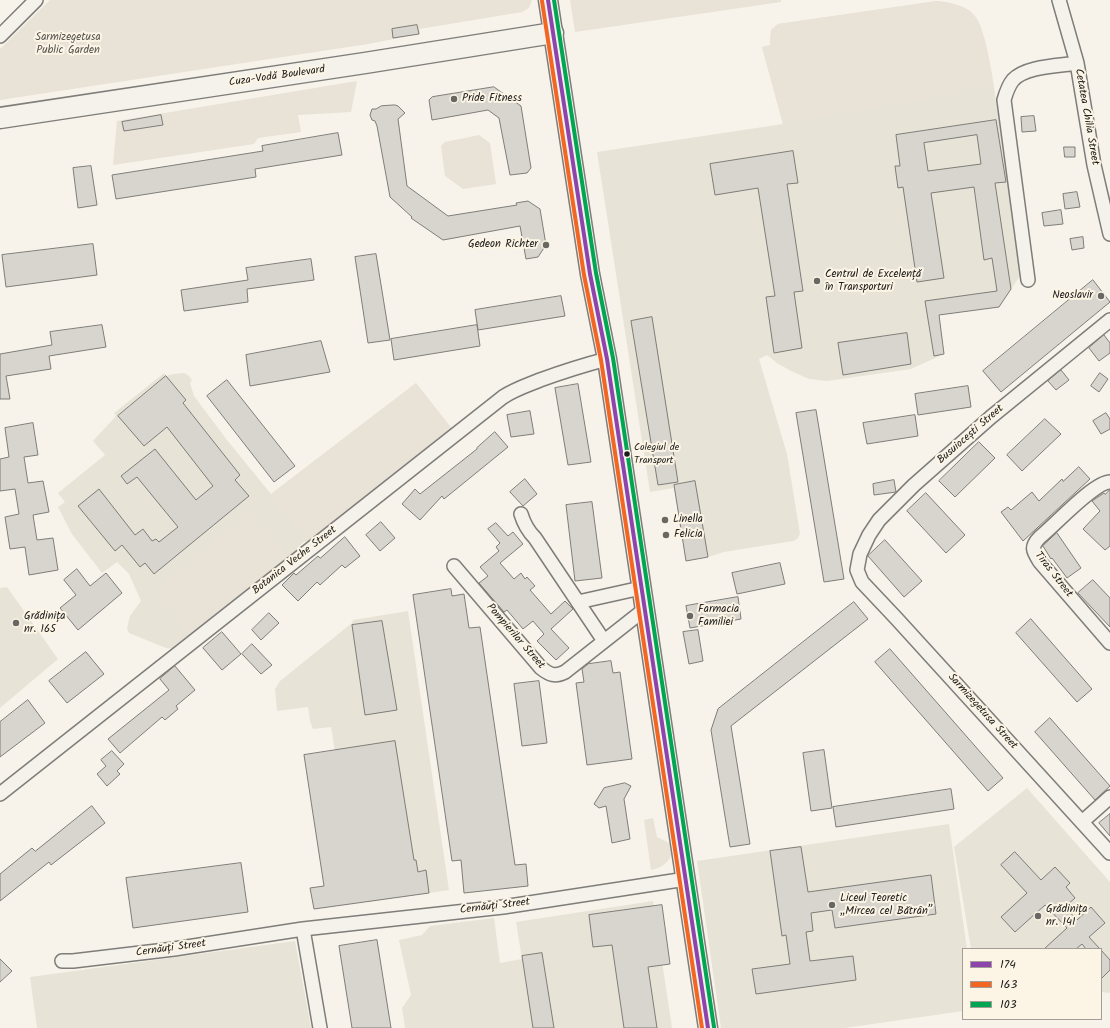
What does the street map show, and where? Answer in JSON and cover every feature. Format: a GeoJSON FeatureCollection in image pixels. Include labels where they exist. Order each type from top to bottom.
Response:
{"type":"FeatureCollection","features":[{"type":"Feature","properties":{"kind":"main road"},"geometry":{"type":"LineString","coordinates":[[548,0],[590,274],[606,359],[645,609],[708,1028]]}},
{"type":"Feature","properties":{"kind":"main road","name":"Cuza-Vodă Boulevard"},"geometry":{"type":"LineString","coordinates":[[0,118],[365,64],[553,33]]}},
{"type":"Feature","properties":{"kind":"street"},"geometry":{"type":"LineString","coordinates":[[0,36],[36,0]]}},
{"type":"Feature","properties":{"kind":"street","name":"Cetatea Chilia Street"},"geometry":{"type":"LineString","coordinates":[[1059,0],[1077,63],[1094,165],[1110,234]]}},
{"type":"Feature","properties":{"kind":"street"},"geometry":{"type":"LineString","coordinates":[[1028,280],[1004,100],[1007,89],[1013,80],[1023,73],[1030,70],[1077,63]]}},
{"type":"Feature","properties":{"kind":"street","name":"Busuiocești Street"},"geometry":{"type":"LineString","coordinates":[[857,570],[860,554],[879,520],[909,490],[991,417],[1110,320]]}},
{"type":"Feature","properties":{"kind":"street","name":"Botanica Veche Street"},"geometry":{"type":"LineString","coordinates":[[0,794],[503,397],[520,388],[544,379],[606,359]]}},
{"type":"Feature","properties":{"kind":"street","name":"Tiras Street"},"geometry":{"type":"LineString","coordinates":[[1110,482],[1105,482],[1094,489],[1040,537],[1034,543],[1033,549],[1040,562],[1110,643]]}},
{"type":"Feature","properties":{"kind":"street"},"geometry":{"type":"LineString","coordinates":[[521,514],[529,532],[535,538],[604,641]]}},
{"type":"Feature","properties":{"kind":"street","name":"Pompierilor Street"},"geometry":{"type":"LineString","coordinates":[[454,566],[541,668],[551,676],[565,672],[645,609]]}},
{"type":"Feature","properties":{"kind":"street","name":"Sarmizegetusa Street"},"geometry":{"type":"LineString","coordinates":[[857,570],[862,582],[1110,853]]}},
{"type":"Feature","properties":{"kind":"street"},"geometry":{"type":"LineString","coordinates":[[578,602],[641,588]]}},
{"type":"Feature","properties":{"kind":"street"},"geometry":{"type":"LineString","coordinates":[[1082,822],[1110,797]]}},
{"type":"Feature","properties":{"kind":"street","name":"Cernăuți Street"},"geometry":{"type":"LineString","coordinates":[[62,961],[174,949],[303,929],[503,907],[686,879]]}},
{"type":"Feature","properties":{"kind":"street"},"geometry":{"type":"LineString","coordinates":[[303,929],[320,1028]]}},
{"type":"Feature","properties":{"kind":"shaded area","name":"Centrul de Excelență în Transporturi"},"geometry":{"type":"Polygon","coordinates":[[[937,1],[963,7],[970,11],[977,19],[981,28],[991,68],[1022,273],[999,307],[939,315],[944,354],[911,369],[827,381],[809,379],[777,363],[767,355],[759,359],[787,454],[800,534],[797,539],[793,541],[724,552],[686,561],[674,488],[650,492],[597,152],[783,124],[762,47],[770,45],[771,30],[778,24],[937,1]]]}},
{"type":"Feature","properties":{"kind":"shaded area"},"geometry":{"type":"Polygon","coordinates":[[[164,373],[166,376],[184,373],[188,375],[192,380],[190,383],[194,396],[227,440],[271,494],[416,383],[452,429],[311,541],[304,542],[297,548],[298,551],[175,649],[166,648],[129,633],[127,628],[130,616],[141,601],[129,574],[117,562],[102,573],[72,534],[58,507],[65,502],[58,493],[105,455],[93,441],[116,416],[114,413],[164,373]]]}},
{"type":"Feature","properties":{"kind":"shaded area","name":"Grădinița nr. 165"},"geometry":{"type":"Polygon","coordinates":[[[7,587],[58,659],[0,708],[0,588],[7,587]]]}},
{"type":"Feature","properties":{"kind":"shaded area"},"geometry":{"type":"Polygon","coordinates":[[[408,611],[449,890],[368,902],[354,870],[331,727],[313,729],[308,707],[277,711],[275,689],[280,681],[352,623],[353,620],[408,611]]]}},
{"type":"Feature","properties":{"kind":"shaded area","name":"Grădinița nr. 141"},"geometry":{"type":"Polygon","coordinates":[[[1027,788],[1110,882],[1110,993],[1102,992],[1102,948],[971,948],[954,847],[1027,788]]]}},
{"type":"Feature","properties":{"kind":"shaded area","name":"Liceul Teoretic „Mircea cel Bătrân”"},"geometry":{"type":"Polygon","coordinates":[[[949,824],[967,948],[962,948],[962,1011],[845,1028],[721,1028],[697,861],[949,824]]]}},
{"type":"Feature","properties":{"kind":"shaded area"},"geometry":{"type":"Polygon","coordinates":[[[653,901],[672,1028],[405,1028],[402,1008],[411,995],[399,940],[422,935],[430,926],[494,918],[500,963],[522,959],[516,922],[653,901]]]}},
{"type":"Feature","properties":{"kind":"shaded area"},"geometry":{"type":"Polygon","coordinates":[[[295,941],[311,1028],[37,1028],[30,977],[295,941]]]}},
{"type":"Feature","properties":{"kind":"green space","name":"Sarmizegetusa Public Garden"},"geometry":{"type":"Polygon","coordinates":[[[50,0],[532,0],[529,8],[522,12],[419,29],[420,34],[368,44],[0,100],[0,49],[50,0]]]}},
{"type":"Feature","properties":{"kind":"green space"},"geometry":{"type":"Polygon","coordinates":[[[570,0],[781,0],[781,2],[575,32],[570,0]]]}},
{"type":"Feature","properties":{"kind":"green space"},"geometry":{"type":"Polygon","coordinates":[[[937,1],[962,6],[974,15],[978,21],[987,48],[993,86],[783,124],[762,47],[770,45],[771,30],[778,24],[937,1]]]}},
{"type":"Feature","properties":{"kind":"green space"},"geometry":{"type":"Polygon","coordinates":[[[357,81],[351,112],[298,115],[301,132],[258,138],[254,144],[113,165],[117,121],[357,81]]]}},
{"type":"Feature","properties":{"kind":"green space"},"geometry":{"type":"Polygon","coordinates":[[[479,135],[490,143],[496,184],[463,189],[445,176],[441,146],[445,142],[479,135]]]}},
{"type":"Feature","properties":{"kind":"green space"},"geometry":{"type":"Polygon","coordinates":[[[416,383],[452,429],[311,541],[271,494],[416,383]]]}},
{"type":"Feature","properties":{"kind":"green space"},"geometry":{"type":"Polygon","coordinates":[[[250,513],[288,557],[191,635],[156,592],[250,513]]]}},
{"type":"Feature","properties":{"kind":"green space"},"geometry":{"type":"Polygon","coordinates":[[[653,818],[657,837],[673,845],[671,855],[667,862],[656,869],[651,870],[644,820],[653,818]]]}},
{"type":"Feature","properties":{"kind":"building"},"geometry":{"type":"Polygon","coordinates":[[[417,25],[419,34],[393,38],[392,29],[417,25]]]}},
{"type":"Feature","properties":{"kind":"building"},"geometry":{"type":"Polygon","coordinates":[[[494,87],[521,106],[531,168],[527,173],[510,175],[499,118],[488,110],[432,120],[429,100],[432,97],[494,87]]]}},
{"type":"Feature","properties":{"kind":"building"},"geometry":{"type":"Polygon","coordinates":[[[395,105],[405,113],[398,119],[407,186],[448,216],[517,205],[516,203],[528,201],[540,209],[546,245],[538,257],[526,259],[520,226],[443,240],[411,218],[412,217],[390,197],[377,126],[370,115],[372,109],[376,109],[381,106],[395,105]]]}},
{"type":"Feature","properties":{"kind":"building"},"geometry":{"type":"Polygon","coordinates":[[[161,115],[163,125],[124,131],[122,122],[161,115]]]}},
{"type":"Feature","properties":{"kind":"building"},"geometry":{"type":"Polygon","coordinates":[[[1034,116],[1036,131],[1022,132],[1021,117],[1034,116]]]}},
{"type":"Feature","properties":{"kind":"building"},"geometry":{"type":"Polygon","coordinates":[[[996,120],[1006,182],[995,183],[1011,289],[999,307],[939,315],[944,354],[934,356],[925,301],[997,291],[992,258],[984,260],[974,187],[931,193],[944,278],[917,282],[903,187],[898,188],[895,166],[900,166],[896,135],[996,120]],[[977,135],[924,143],[928,171],[981,164],[977,135]]]}},
{"type":"Feature","properties":{"kind":"building"},"geometry":{"type":"Polygon","coordinates":[[[338,133],[342,155],[255,169],[256,177],[116,199],[112,175],[263,151],[262,146],[338,133]]]}},
{"type":"Feature","properties":{"kind":"building"},"geometry":{"type":"Polygon","coordinates":[[[1064,147],[1075,147],[1075,157],[1065,157],[1064,147]]]}},
{"type":"Feature","properties":{"kind":"building"},"geometry":{"type":"Polygon","coordinates":[[[793,151],[798,183],[787,184],[803,291],[794,292],[802,348],[774,353],[766,297],[775,296],[758,188],[715,195],[710,164],[793,151]]]}},
{"type":"Feature","properties":{"kind":"building"},"geometry":{"type":"Polygon","coordinates":[[[91,166],[97,205],[78,208],[73,168],[91,166]]]}},
{"type":"Feature","properties":{"kind":"building"},"geometry":{"type":"Polygon","coordinates":[[[1077,192],[1080,207],[1065,209],[1063,194],[1077,192]]]}},
{"type":"Feature","properties":{"kind":"building"},"geometry":{"type":"Polygon","coordinates":[[[1061,210],[1063,224],[1044,226],[1042,213],[1061,210]]]}},
{"type":"Feature","properties":{"kind":"building"},"geometry":{"type":"Polygon","coordinates":[[[1083,237],[1084,248],[1072,250],[1070,239],[1083,237]]]}},
{"type":"Feature","properties":{"kind":"building"},"geometry":{"type":"Polygon","coordinates":[[[93,244],[97,275],[6,287],[2,255],[93,244]]]}},
{"type":"Feature","properties":{"kind":"building"},"geometry":{"type":"Polygon","coordinates":[[[376,254],[390,340],[368,343],[355,257],[376,254]]]}},
{"type":"Feature","properties":{"kind":"building"},"geometry":{"type":"Polygon","coordinates":[[[311,259],[314,280],[247,289],[248,302],[184,311],[181,290],[248,280],[246,268],[311,259]]]}},
{"type":"Feature","properties":{"kind":"building"},"geometry":{"type":"Polygon","coordinates":[[[1093,280],[1110,302],[1001,392],[983,371],[1093,280]]]}},
{"type":"Feature","properties":{"kind":"building"},"geometry":{"type":"Polygon","coordinates":[[[561,296],[565,316],[478,330],[475,310],[561,296]]]}},
{"type":"Feature","properties":{"kind":"building"},"geometry":{"type":"Polygon","coordinates":[[[652,317],[678,482],[658,485],[631,321],[652,317]]]}},
{"type":"Feature","properties":{"kind":"building"},"geometry":{"type":"Polygon","coordinates":[[[102,325],[106,347],[49,356],[51,369],[6,376],[10,399],[0,399],[0,354],[52,345],[50,332],[102,325]]]}},
{"type":"Feature","properties":{"kind":"building"},"geometry":{"type":"Polygon","coordinates":[[[477,325],[480,346],[394,360],[391,339],[477,325]]]}},
{"type":"Feature","properties":{"kind":"building"},"geometry":{"type":"Polygon","coordinates":[[[907,333],[911,364],[843,375],[838,343],[907,333]]]}},
{"type":"Feature","properties":{"kind":"building"},"geometry":{"type":"Polygon","coordinates":[[[1104,335],[1110,343],[1110,353],[1099,361],[1089,348],[1104,335]]]}},
{"type":"Feature","properties":{"kind":"building"},"geometry":{"type":"Polygon","coordinates":[[[321,341],[330,372],[250,386],[246,355],[321,341]]]}},
{"type":"Feature","properties":{"kind":"building"},"geometry":{"type":"Polygon","coordinates":[[[1061,370],[1069,380],[1056,390],[1048,381],[1061,370]]]}},
{"type":"Feature","properties":{"kind":"building"},"geometry":{"type":"Polygon","coordinates":[[[1100,373],[1108,379],[1099,392],[1091,386],[1100,373]]]}},
{"type":"Feature","properties":{"kind":"building"},"geometry":{"type":"Polygon","coordinates":[[[166,376],[186,400],[183,403],[240,475],[235,480],[249,496],[154,574],[145,563],[140,567],[122,545],[115,551],[78,506],[99,489],[135,535],[143,529],[152,541],[156,539],[159,542],[178,527],[137,477],[127,484],[121,476],[155,449],[196,500],[213,486],[167,427],[144,446],[118,416],[166,376]]]}},
{"type":"Feature","properties":{"kind":"building"},"geometry":{"type":"Polygon","coordinates":[[[227,380],[295,466],[274,482],[207,396],[227,380]]]}},
{"type":"Feature","properties":{"kind":"building"},"geometry":{"type":"Polygon","coordinates":[[[578,384],[591,462],[568,465],[555,388],[578,384]]]}},
{"type":"Feature","properties":{"kind":"building"},"geometry":{"type":"Polygon","coordinates":[[[968,386],[971,407],[918,415],[915,394],[968,386]]]}},
{"type":"Feature","properties":{"kind":"building"},"geometry":{"type":"Polygon","coordinates":[[[816,410],[844,579],[824,582],[796,413],[816,410]]]}},
{"type":"Feature","properties":{"kind":"building"},"geometry":{"type":"Polygon","coordinates":[[[530,411],[534,434],[511,437],[507,415],[530,411]]]}},
{"type":"Feature","properties":{"kind":"building"},"geometry":{"type":"Polygon","coordinates":[[[1106,413],[1110,419],[1110,429],[1101,434],[1093,421],[1106,413]]]}},
{"type":"Feature","properties":{"kind":"building"},"geometry":{"type":"Polygon","coordinates":[[[915,415],[918,436],[867,444],[863,423],[915,415]]]}},
{"type":"Feature","properties":{"kind":"building"},"geometry":{"type":"Polygon","coordinates":[[[1045,419],[1061,434],[1022,471],[1007,455],[1045,419]]]}},
{"type":"Feature","properties":{"kind":"building"},"geometry":{"type":"Polygon","coordinates":[[[33,423],[38,455],[24,457],[28,483],[43,481],[49,512],[33,515],[37,540],[53,538],[58,570],[29,575],[25,547],[10,549],[5,517],[19,514],[15,489],[0,491],[0,459],[9,457],[5,428],[33,423]]]}},
{"type":"Feature","properties":{"kind":"building"},"geometry":{"type":"Polygon","coordinates":[[[495,432],[508,447],[444,499],[442,496],[420,520],[402,504],[415,489],[420,494],[477,449],[495,432]]]}},
{"type":"Feature","properties":{"kind":"building"},"geometry":{"type":"Polygon","coordinates":[[[979,442],[995,458],[955,497],[939,481],[979,442]]]}},
{"type":"Feature","properties":{"kind":"building"},"geometry":{"type":"Polygon","coordinates":[[[1079,467],[1090,479],[1023,541],[1001,512],[1008,507],[1011,510],[1032,492],[1039,501],[1062,479],[1063,481],[1079,467]]]}},
{"type":"Feature","properties":{"kind":"building"},"geometry":{"type":"Polygon","coordinates":[[[525,479],[537,494],[523,506],[510,492],[525,479]]]}},
{"type":"Feature","properties":{"kind":"building"},"geometry":{"type":"Polygon","coordinates":[[[894,480],[896,492],[874,495],[873,484],[894,480]]]}},
{"type":"Feature","properties":{"kind":"building"},"geometry":{"type":"Polygon","coordinates":[[[695,481],[708,557],[686,561],[674,485],[695,481]]]}},
{"type":"Feature","properties":{"kind":"building"},"geometry":{"type":"Polygon","coordinates":[[[1110,490],[1110,546],[1105,550],[1083,529],[1100,511],[1092,501],[1110,490]]]}},
{"type":"Feature","properties":{"kind":"building"},"geometry":{"type":"Polygon","coordinates":[[[926,493],[965,535],[946,553],[907,511],[926,493]]]}},
{"type":"Feature","properties":{"kind":"building"},"geometry":{"type":"Polygon","coordinates":[[[592,502],[602,578],[575,581],[566,505],[592,502]]]}},
{"type":"Feature","properties":{"kind":"building"},"geometry":{"type":"Polygon","coordinates":[[[381,522],[395,538],[380,551],[366,535],[381,522]]]}},
{"type":"Feature","properties":{"kind":"building"},"geometry":{"type":"Polygon","coordinates":[[[496,523],[508,536],[513,532],[523,544],[500,563],[514,579],[521,573],[525,579],[527,577],[535,586],[530,590],[551,614],[565,601],[573,609],[551,629],[569,648],[556,660],[537,641],[544,634],[533,621],[523,629],[507,610],[504,612],[479,583],[488,576],[480,567],[499,551],[496,547],[500,543],[488,529],[496,523]]]}},
{"type":"Feature","properties":{"kind":"building"},"geometry":{"type":"Polygon","coordinates":[[[1057,533],[1081,568],[1067,578],[1052,558],[1051,559],[1043,546],[1057,533]]]}},
{"type":"Feature","properties":{"kind":"building"},"geometry":{"type":"Polygon","coordinates":[[[345,537],[360,556],[345,568],[342,565],[320,585],[317,582],[298,601],[282,585],[294,573],[296,575],[318,556],[320,558],[345,537]]]}},
{"type":"Feature","properties":{"kind":"building"},"geometry":{"type":"Polygon","coordinates":[[[885,540],[922,581],[904,597],[868,556],[885,540]]]}},
{"type":"Feature","properties":{"kind":"building"},"geometry":{"type":"Polygon","coordinates":[[[780,563],[785,584],[737,594],[732,573],[780,563]]]}},
{"type":"Feature","properties":{"kind":"building"},"geometry":{"type":"Polygon","coordinates":[[[77,569],[90,586],[106,573],[122,593],[78,630],[60,608],[76,595],[64,580],[77,569]]]}},
{"type":"Feature","properties":{"kind":"building"},"geometry":{"type":"Polygon","coordinates":[[[1093,580],[1110,598],[1110,627],[1078,593],[1093,580]]]}},
{"type":"Feature","properties":{"kind":"building"},"geometry":{"type":"Polygon","coordinates":[[[451,589],[452,596],[464,594],[469,628],[480,627],[515,865],[526,864],[528,886],[464,893],[461,860],[452,861],[413,595],[451,589]]]}},
{"type":"Feature","properties":{"kind":"building"},"geometry":{"type":"Polygon","coordinates":[[[738,597],[741,619],[690,628],[686,606],[738,597]]]}},
{"type":"Feature","properties":{"kind":"building"},"geometry":{"type":"Polygon","coordinates":[[[854,602],[868,619],[731,726],[750,844],[730,847],[711,730],[718,709],[854,602]]]}},
{"type":"Feature","properties":{"kind":"building"},"geometry":{"type":"Polygon","coordinates":[[[269,613],[279,623],[261,640],[252,630],[269,613]]]}},
{"type":"Feature","properties":{"kind":"building"},"geometry":{"type":"Polygon","coordinates":[[[1031,619],[1092,689],[1077,702],[1016,633],[1031,619]]]}},
{"type":"Feature","properties":{"kind":"building"},"geometry":{"type":"Polygon","coordinates":[[[382,621],[397,710],[365,715],[352,625],[382,621]]]}},
{"type":"Feature","properties":{"kind":"building"},"geometry":{"type":"Polygon","coordinates":[[[698,630],[703,661],[689,664],[683,632],[698,630]]]}},
{"type":"Feature","properties":{"kind":"building"},"geometry":{"type":"Polygon","coordinates":[[[222,632],[241,654],[222,670],[203,648],[222,632]]]}},
{"type":"Feature","properties":{"kind":"building"},"geometry":{"type":"Polygon","coordinates":[[[252,644],[272,665],[261,674],[242,654],[252,644]]]}},
{"type":"Feature","properties":{"kind":"building"},"geometry":{"type":"Polygon","coordinates":[[[890,649],[1003,778],[988,791],[875,662],[890,649]]]}},
{"type":"Feature","properties":{"kind":"building"},"geometry":{"type":"Polygon","coordinates":[[[86,652],[104,674],[67,703],[49,681],[86,652]]]}},
{"type":"Feature","properties":{"kind":"building"},"geometry":{"type":"Polygon","coordinates":[[[611,661],[613,673],[620,672],[632,759],[587,765],[576,683],[584,682],[582,669],[588,664],[611,661]]]}},
{"type":"Feature","properties":{"kind":"building"},"geometry":{"type":"Polygon","coordinates":[[[175,666],[195,690],[176,706],[178,709],[165,720],[162,717],[120,753],[108,739],[169,690],[160,679],[175,666]]]}},
{"type":"Feature","properties":{"kind":"building"},"geometry":{"type":"Polygon","coordinates":[[[539,681],[547,743],[522,746],[514,684],[539,681]]]}},
{"type":"Feature","properties":{"kind":"building"},"geometry":{"type":"Polygon","coordinates":[[[28,700],[45,723],[0,757],[0,722],[28,700]]]}},
{"type":"Feature","properties":{"kind":"building"},"geometry":{"type":"Polygon","coordinates":[[[1050,718],[1110,786],[1095,800],[1035,732],[1050,718]]]}},
{"type":"Feature","properties":{"kind":"building"},"geometry":{"type":"Polygon","coordinates":[[[395,741],[414,860],[416,860],[418,872],[426,870],[429,893],[314,909],[310,888],[324,886],[304,755],[395,741]]]}},
{"type":"Feature","properties":{"kind":"building"},"geometry":{"type":"Polygon","coordinates":[[[824,750],[832,808],[811,811],[803,753],[824,750]]]}},
{"type":"Feature","properties":{"kind":"building"},"geometry":{"type":"Polygon","coordinates":[[[112,751],[124,764],[117,771],[120,774],[107,786],[97,774],[106,766],[101,760],[112,751]]]}},
{"type":"Feature","properties":{"kind":"building"},"geometry":{"type":"Polygon","coordinates":[[[625,783],[631,786],[624,799],[630,839],[612,843],[606,806],[599,808],[594,804],[604,788],[625,783]]]}},
{"type":"Feature","properties":{"kind":"building"},"geometry":{"type":"Polygon","coordinates":[[[951,789],[954,809],[836,827],[833,807],[951,789]]]}},
{"type":"Feature","properties":{"kind":"building"},"geometry":{"type":"Polygon","coordinates":[[[92,806],[105,823],[51,865],[49,862],[0,901],[0,874],[32,848],[35,851],[92,806]]]}},
{"type":"Feature","properties":{"kind":"building"},"geometry":{"type":"Polygon","coordinates":[[[1110,814],[1110,836],[1099,823],[1110,814]]]}},
{"type":"Feature","properties":{"kind":"building"},"geometry":{"type":"Polygon","coordinates":[[[801,847],[808,892],[931,875],[936,914],[835,928],[832,910],[811,913],[813,931],[806,932],[810,961],[853,956],[856,980],[756,994],[752,969],[790,964],[786,935],[782,936],[770,851],[801,847]]]}},
{"type":"Feature","properties":{"kind":"building"},"geometry":{"type":"Polygon","coordinates":[[[1015,852],[1041,880],[1055,867],[1070,883],[1066,887],[1075,898],[1065,907],[1077,920],[1091,907],[1105,923],[1089,937],[1099,948],[1085,948],[1082,944],[1077,948],[1045,948],[1067,928],[1045,905],[1015,932],[1001,917],[1027,893],[1001,865],[1015,852]]]}},
{"type":"Feature","properties":{"kind":"building"},"geometry":{"type":"Polygon","coordinates":[[[241,863],[248,912],[133,928],[126,878],[241,863]]]}},
{"type":"Feature","properties":{"kind":"building"},"geometry":{"type":"Polygon","coordinates":[[[662,905],[670,964],[648,967],[657,1028],[624,1028],[612,945],[593,947],[589,915],[662,905]]]}},
{"type":"Feature","properties":{"kind":"building"},"geometry":{"type":"Polygon","coordinates":[[[377,940],[391,1028],[352,1028],[339,946],[377,940]]]}},
{"type":"Feature","properties":{"kind":"building"},"geometry":{"type":"Polygon","coordinates":[[[1102,951],[1110,960],[1110,970],[1102,978],[1102,951]]]}},
{"type":"Feature","properties":{"kind":"building"},"geometry":{"type":"Polygon","coordinates":[[[542,953],[554,1028],[533,1028],[522,956],[542,953]]]}},
{"type":"Feature","properties":{"kind":"building"},"geometry":{"type":"Polygon","coordinates":[[[0,959],[12,971],[0,982],[0,959]]]}},
{"type":"Feature","properties":{"kind":"transit line","name":"174"},"geometry":{"type":"LineString","coordinates":[[548,0],[590,274],[607,359],[708,1028]]}},
{"type":"Feature","properties":{"kind":"transit line","name":"103"},"geometry":{"type":"LineString","coordinates":[[554,0],[596,273],[613,358],[714,1027]]}},
{"type":"Feature","properties":{"kind":"transit line","name":"163"},"geometry":{"type":"LineString","coordinates":[[542,1],[584,275],[601,360],[702,1028]]}},
{"type":"Feature","properties":{"kind":"place","name":"Pride Fitness"},"geometry":{"type":"Point","coordinates":[454,99]}},
{"type":"Feature","properties":{"kind":"place","name":"Gedeon Richter"},"geometry":{"type":"Point","coordinates":[546,245]}},
{"type":"Feature","properties":{"kind":"place","name":"Centrul de Excelență în Transporturi"},"geometry":{"type":"Point","coordinates":[817,281]}},
{"type":"Feature","properties":{"kind":"place","name":"Neoslavir"},"geometry":{"type":"Point","coordinates":[1101,296]}},
{"type":"Feature","properties":{"kind":"place","name":"Colegiul de Transport"},"geometry":{"type":"Point","coordinates":[627,454]}},
{"type":"Feature","properties":{"kind":"place","name":"Linella"},"geometry":{"type":"Point","coordinates":[665,520]}},
{"type":"Feature","properties":{"kind":"place","name":"Felicia"},"geometry":{"type":"Point","coordinates":[666,535]}},
{"type":"Feature","properties":{"kind":"place","name":"Farmacia Familiei"},"geometry":{"type":"Point","coordinates":[690,616]}},
{"type":"Feature","properties":{"kind":"place","name":"Grădinița nr. 165"},"geometry":{"type":"Point","coordinates":[16,623]}},
{"type":"Feature","properties":{"kind":"place","name":"Liceul Teoretic „Mircea cel Bătrân”"},"geometry":{"type":"Point","coordinates":[832,905]}},
{"type":"Feature","properties":{"kind":"place","name":"Grădinița nr. 141"},"geometry":{"type":"Point","coordinates":[1038,916]}}]}
